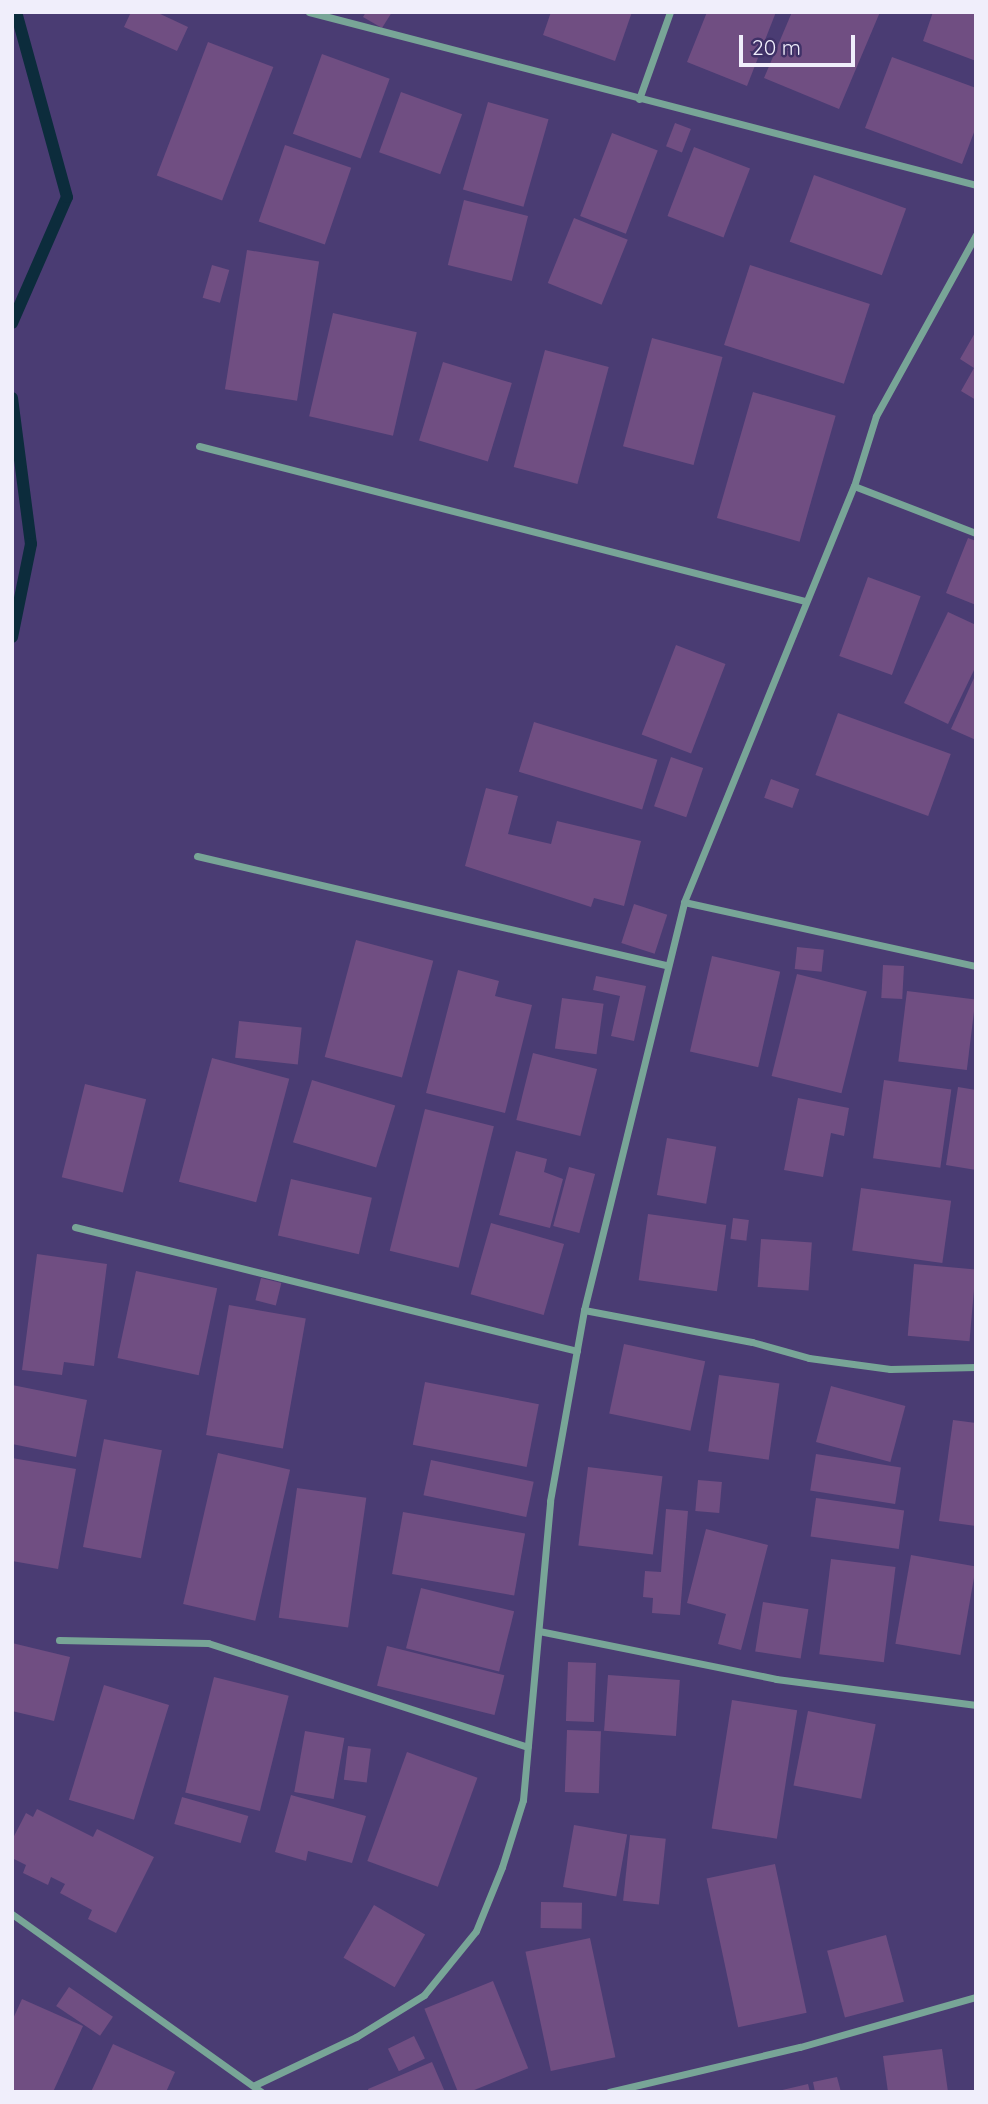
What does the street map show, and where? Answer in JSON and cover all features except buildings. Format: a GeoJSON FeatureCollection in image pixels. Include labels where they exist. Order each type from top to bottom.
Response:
{"type":"FeatureCollection","features":[{"type":"Feature","properties":{"kind":"street"},"geometry":{"type":"LineString","coordinates":[[309,12],[976,186]]}},
{"type":"Feature","properties":{"kind":"street"},"geometry":{"type":"LineString","coordinates":[[639,99],[670,12]]}},
{"type":"Feature","properties":{"kind":"street"},"geometry":{"type":"LineString","coordinates":[[256,2085],[356,2037],[424,1995],[476,1931],[523,1800],[550,1501],[584,1310],[666,965],[684,902],[805,601],[855,486],[876,416],[976,235]]}},
{"type":"Feature","properties":{"kind":"street"},"geometry":{"type":"LineString","coordinates":[[199,446],[805,601]]}},
{"type":"Feature","properties":{"kind":"street"},"geometry":{"type":"LineString","coordinates":[[855,486],[976,533]]}},
{"type":"Feature","properties":{"kind":"street"},"geometry":{"type":"LineString","coordinates":[[197,856],[666,965]]}},
{"type":"Feature","properties":{"kind":"street"},"geometry":{"type":"LineString","coordinates":[[684,902],[976,966]]}},
{"type":"Feature","properties":{"kind":"street"},"geometry":{"type":"LineString","coordinates":[[75,1227],[577,1350]]}},
{"type":"Feature","properties":{"kind":"street"},"geometry":{"type":"LineString","coordinates":[[584,1310],[752,1342],[808,1358],[890,1369],[976,1367]]}},
{"type":"Feature","properties":{"kind":"street"},"geometry":{"type":"LineString","coordinates":[[539,1631],[776,1679],[976,1705]]}},
{"type":"Feature","properties":{"kind":"street"},"geometry":{"type":"LineString","coordinates":[[59,1640],[208,1643],[528,1747]]}},
{"type":"Feature","properties":{"kind":"street"},"geometry":{"type":"LineString","coordinates":[[12,1914],[256,2085],[262,2092]]}},
{"type":"Feature","properties":{"kind":"street"},"geometry":{"type":"LineString","coordinates":[[609,2092],[976,1997]]}},
{"type":"Feature","properties":{"kind":"street"},"geometry":{"type":"LineString","coordinates":[[657,2080],[660,2092]]}},
{"type":"Feature","properties":{"kind":"waterway"},"geometry":{"type":"LineString","coordinates":[[12,323],[67,197],[16,12]]}},
{"type":"Feature","properties":{"kind":"waterway"},"geometry":{"type":"LineString","coordinates":[[12,398],[31,544],[12,637]]}}]}
